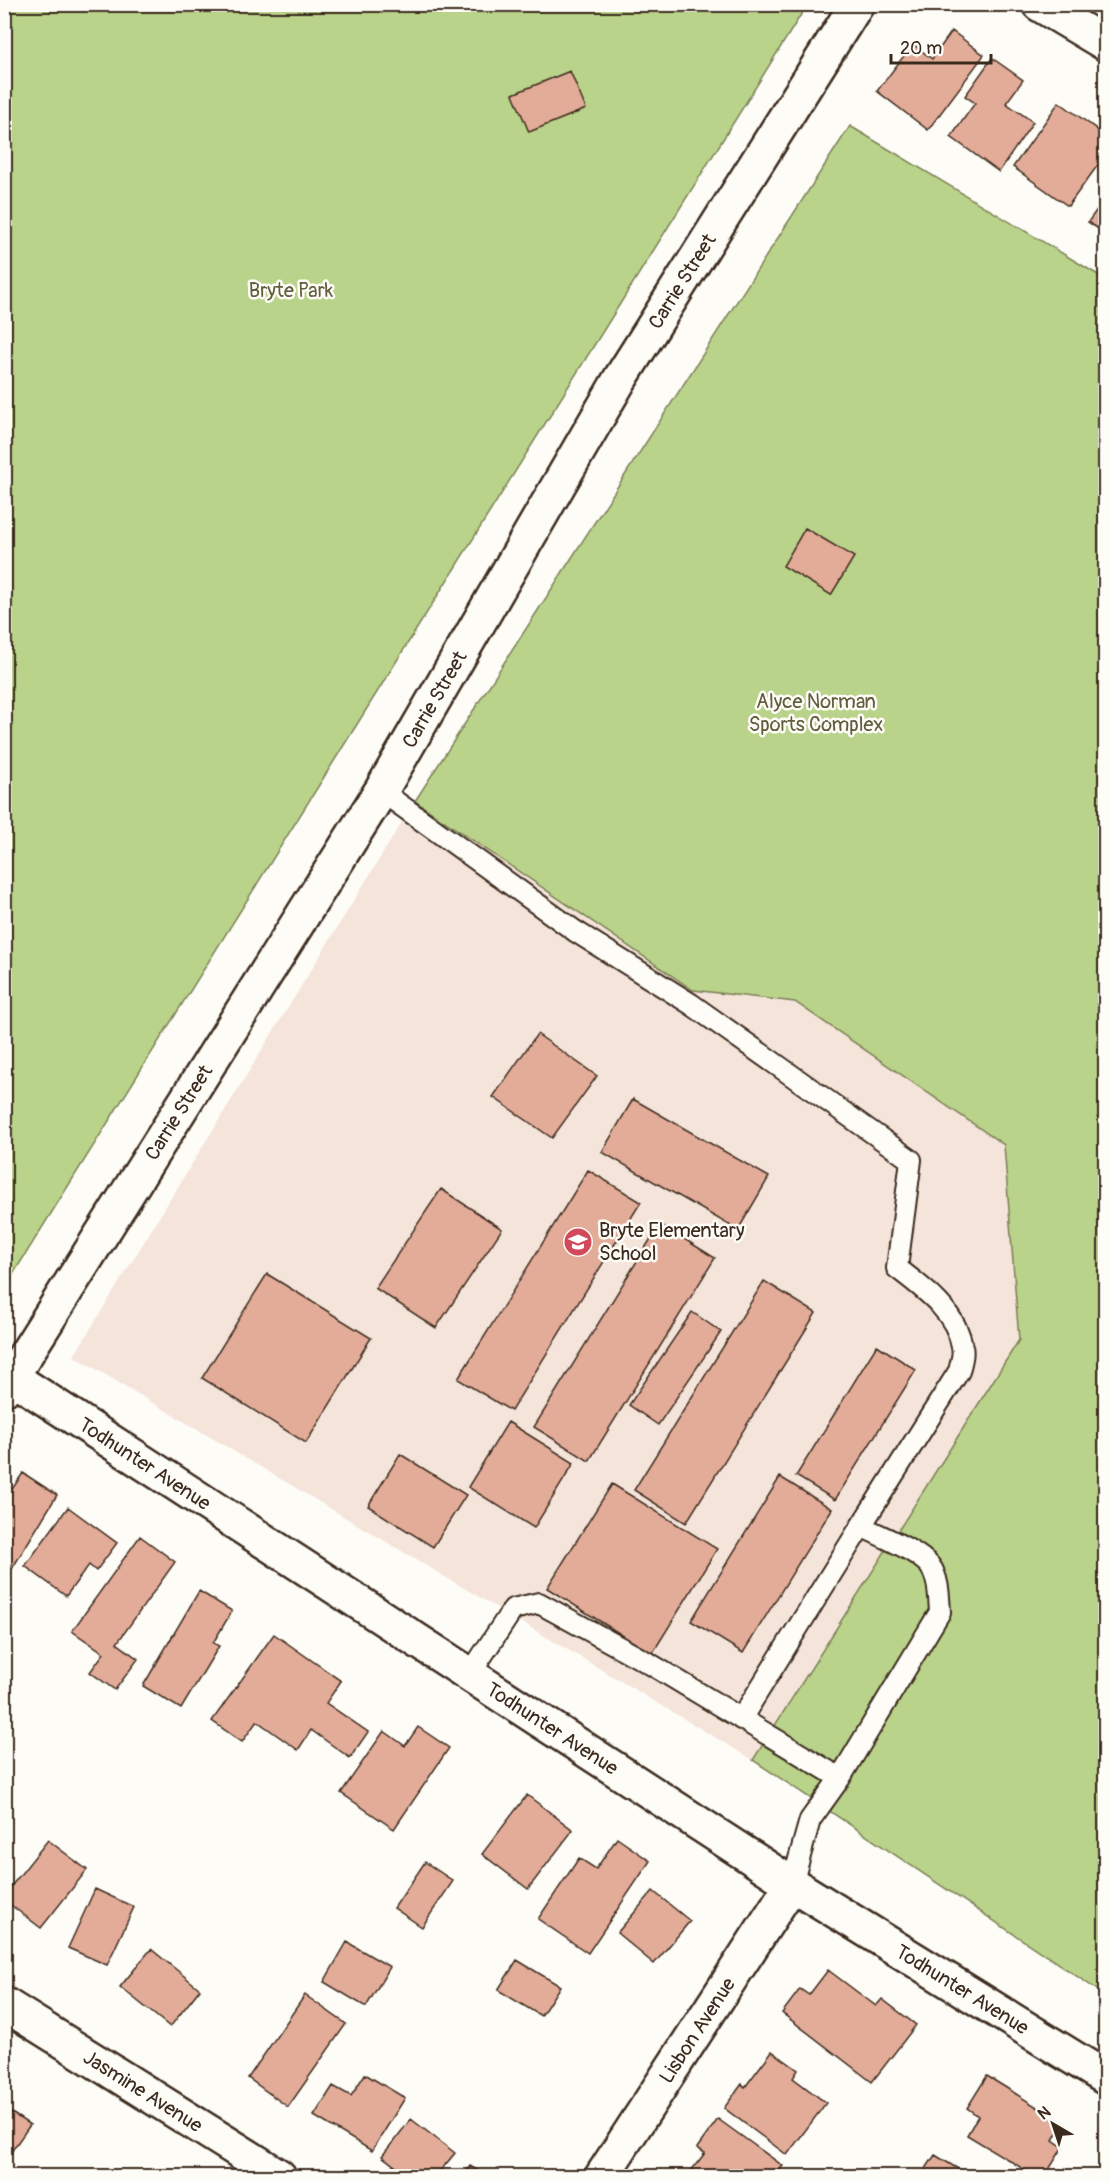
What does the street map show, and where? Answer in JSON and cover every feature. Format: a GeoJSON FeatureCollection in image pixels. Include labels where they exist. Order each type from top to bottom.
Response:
{"type":"FeatureCollection","features":[{"type":"Feature","properties":{"kind":"street","name":"Carrie Street"},"geometry":{"type":"LineString","coordinates":[[7,1380],[381,791],[620,379],[857,4]]}},
{"type":"Feature","properties":{"kind":"street"},"geometry":{"type":"LineString","coordinates":[[1039,4],[1106,44]]}},
{"type":"Feature","properties":{"kind":"street","name":"Todhunter Avenue"},"geometry":{"type":"LineString","coordinates":[[7,1380],[470,1674],[792,1884],[1106,2078]]}},
{"type":"Feature","properties":{"kind":"street","name":"Lisbon Avenue"},"geometry":{"type":"LineString","coordinates":[[602,2176],[792,1884]]}},
{"type":"Feature","properties":{"kind":"street","name":"Jasmine Avenue"},"geometry":{"type":"LineString","coordinates":[[4,2004],[279,2176]]}},
{"type":"Feature","properties":{"kind":"lane"},"geometry":{"type":"LineString","coordinates":[[381,791],[575,931],[691,1004],[910,1160],[897,1268],[931,1294],[957,1331],[963,1348],[959,1371],[741,1719]]}},
{"type":"Feature","properties":{"kind":"lane"},"geometry":{"type":"LineString","coordinates":[[792,1884],[810,1820],[840,1778],[940,1612],[939,1590],[930,1567],[915,1554],[861,1526]]}},
{"type":"Feature","properties":{"kind":"lane"},"geometry":{"type":"LineString","coordinates":[[470,1674],[513,1609],[539,1603],[652,1665],[840,1778]]}},
{"type":"Feature","properties":{"kind":"shaded area","name":"Bryte Elementary School"},"geometry":{"type":"Polygon","coordinates":[[[415,801],[693,990],[795,1002],[1004,1145],[1019,1340],[753,1760],[74,1356],[415,801]]]}},
{"type":"Feature","properties":{"kind":"green space","name":"Bryte Park"},"geometry":{"type":"Polygon","coordinates":[[[5,5],[807,5],[5,1287],[5,5]]]}},
{"type":"Feature","properties":{"kind":"green space","name":"Alyce Norman Sports Complex"},"geometry":{"type":"Polygon","coordinates":[[[850,126],[1105,279],[1105,1995],[753,1760],[1019,1340],[1004,1145],[795,1002],[693,990],[415,801],[850,126]]]}},
{"type":"Feature","properties":{"kind":"building"},"geometry":{"type":"Polygon","coordinates":[[[952,31],[984,55],[928,130],[877,91],[913,44],[932,59],[952,31]]]}},
{"type":"Feature","properties":{"kind":"building"},"geometry":{"type":"Polygon","coordinates":[[[992,58],[1023,80],[1006,103],[1033,122],[999,172],[951,137],[975,103],[965,96],[992,58]]]}},
{"type":"Feature","properties":{"kind":"building"},"geometry":{"type":"Polygon","coordinates":[[[570,71],[586,109],[529,132],[513,94],[570,71]]]}},
{"type":"Feature","properties":{"kind":"building"},"geometry":{"type":"Polygon","coordinates":[[[1059,102],[1106,136],[1106,154],[1068,206],[1013,167],[1059,102]]]}},
{"type":"Feature","properties":{"kind":"building"},"geometry":{"type":"Polygon","coordinates":[[[1106,197],[1106,234],[1088,222],[1106,197]]]}},
{"type":"Feature","properties":{"kind":"building"},"geometry":{"type":"Polygon","coordinates":[[[805,528],[854,557],[831,595],[783,566],[805,528]]]}},
{"type":"Feature","properties":{"kind":"building"},"geometry":{"type":"Polygon","coordinates":[[[537,1034],[597,1076],[552,1138],[493,1097],[537,1034]]]}},
{"type":"Feature","properties":{"kind":"building"},"geometry":{"type":"Polygon","coordinates":[[[633,1099],[769,1177],[738,1230],[602,1152],[633,1099]]]}},
{"type":"Feature","properties":{"kind":"building"},"geometry":{"type":"Polygon","coordinates":[[[588,1170],[641,1202],[511,1411],[458,1379],[588,1170]]]}},
{"type":"Feature","properties":{"kind":"building"},"geometry":{"type":"Polygon","coordinates":[[[441,1189],[502,1229],[436,1328],[375,1288],[441,1189]]]}},
{"type":"Feature","properties":{"kind":"building"},"geometry":{"type":"Polygon","coordinates":[[[660,1224],[715,1258],[589,1461],[534,1427],[660,1224]]]}},
{"type":"Feature","properties":{"kind":"building"},"geometry":{"type":"Polygon","coordinates":[[[267,1274],[371,1338],[306,1443],[202,1378],[267,1274]]]}},
{"type":"Feature","properties":{"kind":"building"},"geometry":{"type":"Polygon","coordinates":[[[764,1281],[816,1313],[686,1523],[634,1490],[764,1281]]]}},
{"type":"Feature","properties":{"kind":"building"},"geometry":{"type":"Polygon","coordinates":[[[692,1312],[721,1332],[658,1425],[629,1405],[692,1312]]]}},
{"type":"Feature","properties":{"kind":"building"},"geometry":{"type":"Polygon","coordinates":[[[877,1345],[916,1370],[835,1500],[796,1476],[877,1345]]]}},
{"type":"Feature","properties":{"kind":"building"},"geometry":{"type":"Polygon","coordinates":[[[508,1422],[574,1463],[534,1528],[468,1487],[508,1422]]]}},
{"type":"Feature","properties":{"kind":"building"},"geometry":{"type":"Polygon","coordinates":[[[400,1454],[466,1495],[433,1547],[368,1506],[400,1454]]]}},
{"type":"Feature","properties":{"kind":"building"},"geometry":{"type":"Polygon","coordinates":[[[23,1473],[57,1495],[4,1582],[4,1501],[23,1473]]]}},
{"type":"Feature","properties":{"kind":"building"},"geometry":{"type":"Polygon","coordinates":[[[780,1477],[832,1509],[743,1653],[691,1621],[780,1477]]]}},
{"type":"Feature","properties":{"kind":"building"},"geometry":{"type":"Polygon","coordinates":[[[612,1484],[717,1549],[652,1654],[547,1588],[612,1484]]]}},
{"type":"Feature","properties":{"kind":"building"},"geometry":{"type":"Polygon","coordinates":[[[68,1507],[117,1543],[96,1571],[89,1565],[66,1596],[25,1566],[68,1507]]]}},
{"type":"Feature","properties":{"kind":"building"},"geometry":{"type":"Polygon","coordinates":[[[140,1536],[175,1562],[117,1643],[138,1659],[115,1690],[90,1672],[104,1653],[72,1631],[140,1536]]]}},
{"type":"Feature","properties":{"kind":"building"},"geometry":{"type":"Polygon","coordinates":[[[199,1591],[232,1611],[213,1643],[219,1646],[181,1709],[143,1686],[199,1591]]]}},
{"type":"Feature","properties":{"kind":"building"},"geometry":{"type":"Polygon","coordinates":[[[274,1634],[341,1681],[326,1703],[368,1732],[350,1758],[311,1730],[298,1750],[257,1721],[242,1742],[212,1721],[274,1634]]]}},
{"type":"Feature","properties":{"kind":"building"},"geometry":{"type":"Polygon","coordinates":[[[418,1727],[449,1748],[394,1829],[341,1793],[384,1731],[405,1746],[418,1727]]]}},
{"type":"Feature","properties":{"kind":"building"},"geometry":{"type":"Polygon","coordinates":[[[527,1795],[573,1830],[528,1889],[482,1854],[527,1795]]]}},
{"type":"Feature","properties":{"kind":"building"},"geometry":{"type":"Polygon","coordinates":[[[617,1838],[650,1861],[588,1953],[538,1919],[579,1858],[596,1869],[617,1838]]]}},
{"type":"Feature","properties":{"kind":"building"},"geometry":{"type":"Polygon","coordinates":[[[48,1840],[87,1870],[41,1928],[4,1900],[4,1895],[48,1840]]]}},
{"type":"Feature","properties":{"kind":"building"},"geometry":{"type":"Polygon","coordinates":[[[425,1862],[453,1881],[422,1927],[394,1908],[425,1862]]]}},
{"type":"Feature","properties":{"kind":"building"},"geometry":{"type":"Polygon","coordinates":[[[95,1889],[134,1907],[107,1965],[68,1948],[95,1889]]]}},
{"type":"Feature","properties":{"kind":"building"},"geometry":{"type":"Polygon","coordinates":[[[653,1891],[690,1921],[654,1964],[617,1933],[653,1891]]]}},
{"type":"Feature","properties":{"kind":"building"},"geometry":{"type":"Polygon","coordinates":[[[347,1942],[390,1967],[366,2007],[324,1982],[347,1942]]]}},
{"type":"Feature","properties":{"kind":"building"},"geometry":{"type":"Polygon","coordinates":[[[151,1949],[200,1989],[170,2027],[120,1987],[151,1949]]]}},
{"type":"Feature","properties":{"kind":"building"},"geometry":{"type":"Polygon","coordinates":[[[517,1960],[560,1986],[541,2016],[498,1990],[517,1960]]]}},
{"type":"Feature","properties":{"kind":"building"},"geometry":{"type":"Polygon","coordinates":[[[828,1970],[876,2006],[882,1999],[916,2025],[872,2082],[782,2013],[800,1989],[809,1995],[828,1970]]]}},
{"type":"Feature","properties":{"kind":"building"},"geometry":{"type":"Polygon","coordinates":[[[305,1995],[346,2024],[288,2107],[248,2078],[305,1995]]]}},
{"type":"Feature","properties":{"kind":"building"},"geometry":{"type":"Polygon","coordinates":[[[772,2051],[798,2070],[793,2078],[826,2103],[787,2155],[724,2108],[742,2084],[745,2087],[772,2051]]]}},
{"type":"Feature","properties":{"kind":"building"},"geometry":{"type":"Polygon","coordinates":[[[365,2074],[405,2098],[372,2151],[314,2116],[333,2086],[351,2096],[365,2074]]]}},
{"type":"Feature","properties":{"kind":"building"},"geometry":{"type":"Polygon","coordinates":[[[987,2076],[1063,2123],[1053,2140],[1063,2147],[1045,2176],[1035,2176],[967,2135],[978,2116],[967,2108],[987,2076]]]}},
{"type":"Feature","properties":{"kind":"building"},"geometry":{"type":"Polygon","coordinates":[[[4,2108],[30,2125],[4,2162],[4,2108]]]}},
{"type":"Feature","properties":{"kind":"building"},"geometry":{"type":"Polygon","coordinates":[[[411,2119],[455,2153],[436,2176],[408,2176],[382,2156],[411,2119]]]}},
{"type":"Feature","properties":{"kind":"building"},"geometry":{"type":"Polygon","coordinates":[[[718,2119],[783,2166],[775,2176],[687,2176],[705,2153],[697,2148],[718,2119]]]}},
{"type":"Feature","properties":{"kind":"building"},"geometry":{"type":"Polygon","coordinates":[[[935,2155],[970,2176],[921,2176],[935,2155]]]}},
{"type":"Feature","properties":{"kind":"building"},"geometry":{"type":"Polygon","coordinates":[[[470,2166],[487,2176],[463,2176],[470,2166]]]}},
{"type":"Feature","properties":{"kind":"place","name":"Bryte Elementary School"},"geometry":{"type":"Point","coordinates":[578,1242]}}]}
